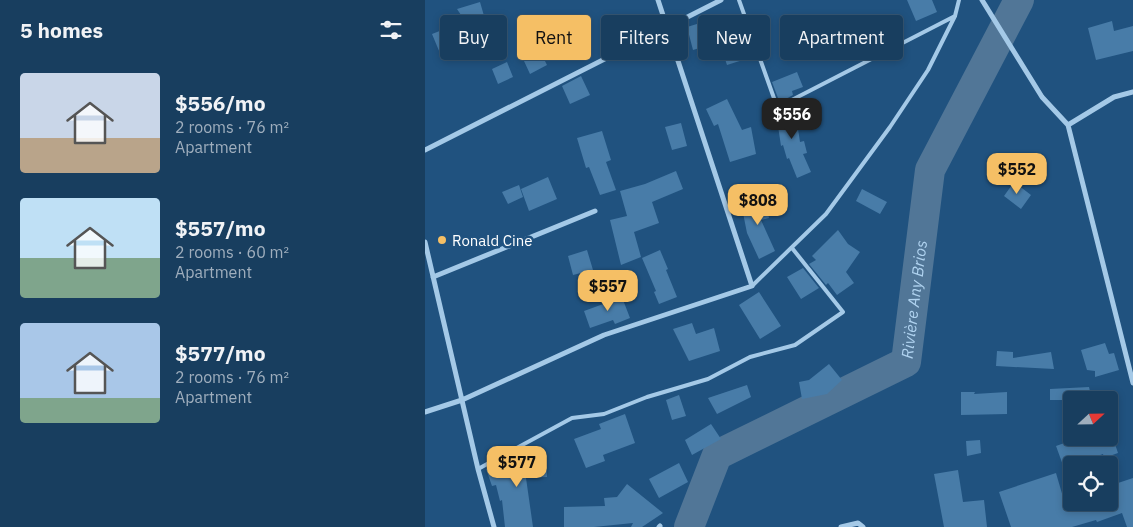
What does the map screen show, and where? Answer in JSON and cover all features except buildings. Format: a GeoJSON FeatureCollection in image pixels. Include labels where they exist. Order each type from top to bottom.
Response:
{"type":"FeatureCollection","features":[{"type":"Feature","properties":{"kind":"street"},"geometry":{"type":"LineString","coordinates":[[658,0],[662,15]]}},
{"type":"Feature","properties":{"kind":"street"},"geometry":{"type":"LineString","coordinates":[[688,16],[721,0]]}},
{"type":"Feature","properties":{"kind":"street"},"geometry":{"type":"LineString","coordinates":[[982,0],[1042,97],[1068,125],[1133,383]]}},
{"type":"Feature","properties":{"kind":"street"},"geometry":{"type":"LineString","coordinates":[[425,150],[601,60]]}},
{"type":"Feature","properties":{"kind":"street"},"geometry":{"type":"LineString","coordinates":[[425,412],[462,400],[604,335],[752,286],[677,60]]}},
{"type":"Feature","properties":{"kind":"street"},"geometry":{"type":"LineString","coordinates":[[1068,125],[1114,97],[1133,92]]}},
{"type":"Feature","properties":{"kind":"street"},"geometry":{"type":"LineString","coordinates":[[433,277],[595,210]]}},
{"type":"Feature","properties":{"kind":"street"},"geometry":{"type":"LineString","coordinates":[[425,242],[493,527]]}},
{"type":"Feature","properties":{"kind":"street"},"geometry":{"type":"LineString","coordinates":[[841,527],[858,523],[863,527]]}},
{"type":"Feature","properties":{"kind":"lane"},"geometry":{"type":"LineString","coordinates":[[739,0],[775,101],[779,104],[784,104],[955,16]]}},
{"type":"Feature","properties":{"kind":"lane"},"geometry":{"type":"LineString","coordinates":[[752,286],[826,214],[890,127],[928,70],[955,16],[959,0]]}},
{"type":"Feature","properties":{"kind":"lane"},"geometry":{"type":"LineString","coordinates":[[478,470],[572,418],[603,414],[647,397],[708,380],[750,357],[795,345],[843,312],[792,248]]}},
{"type":"Feature","properties":{"kind":"waterway","name":"Rivière Any Brios"},"geometry":{"type":"LineString","coordinates":[[689,527],[717,455],[906,362],[930,170],[1019,0]]}},
{"type":"Feature","properties":{"kind":"place","name":"Ronald Cine"},"geometry":{"type":"Point","coordinates":[442,240]}}]}
